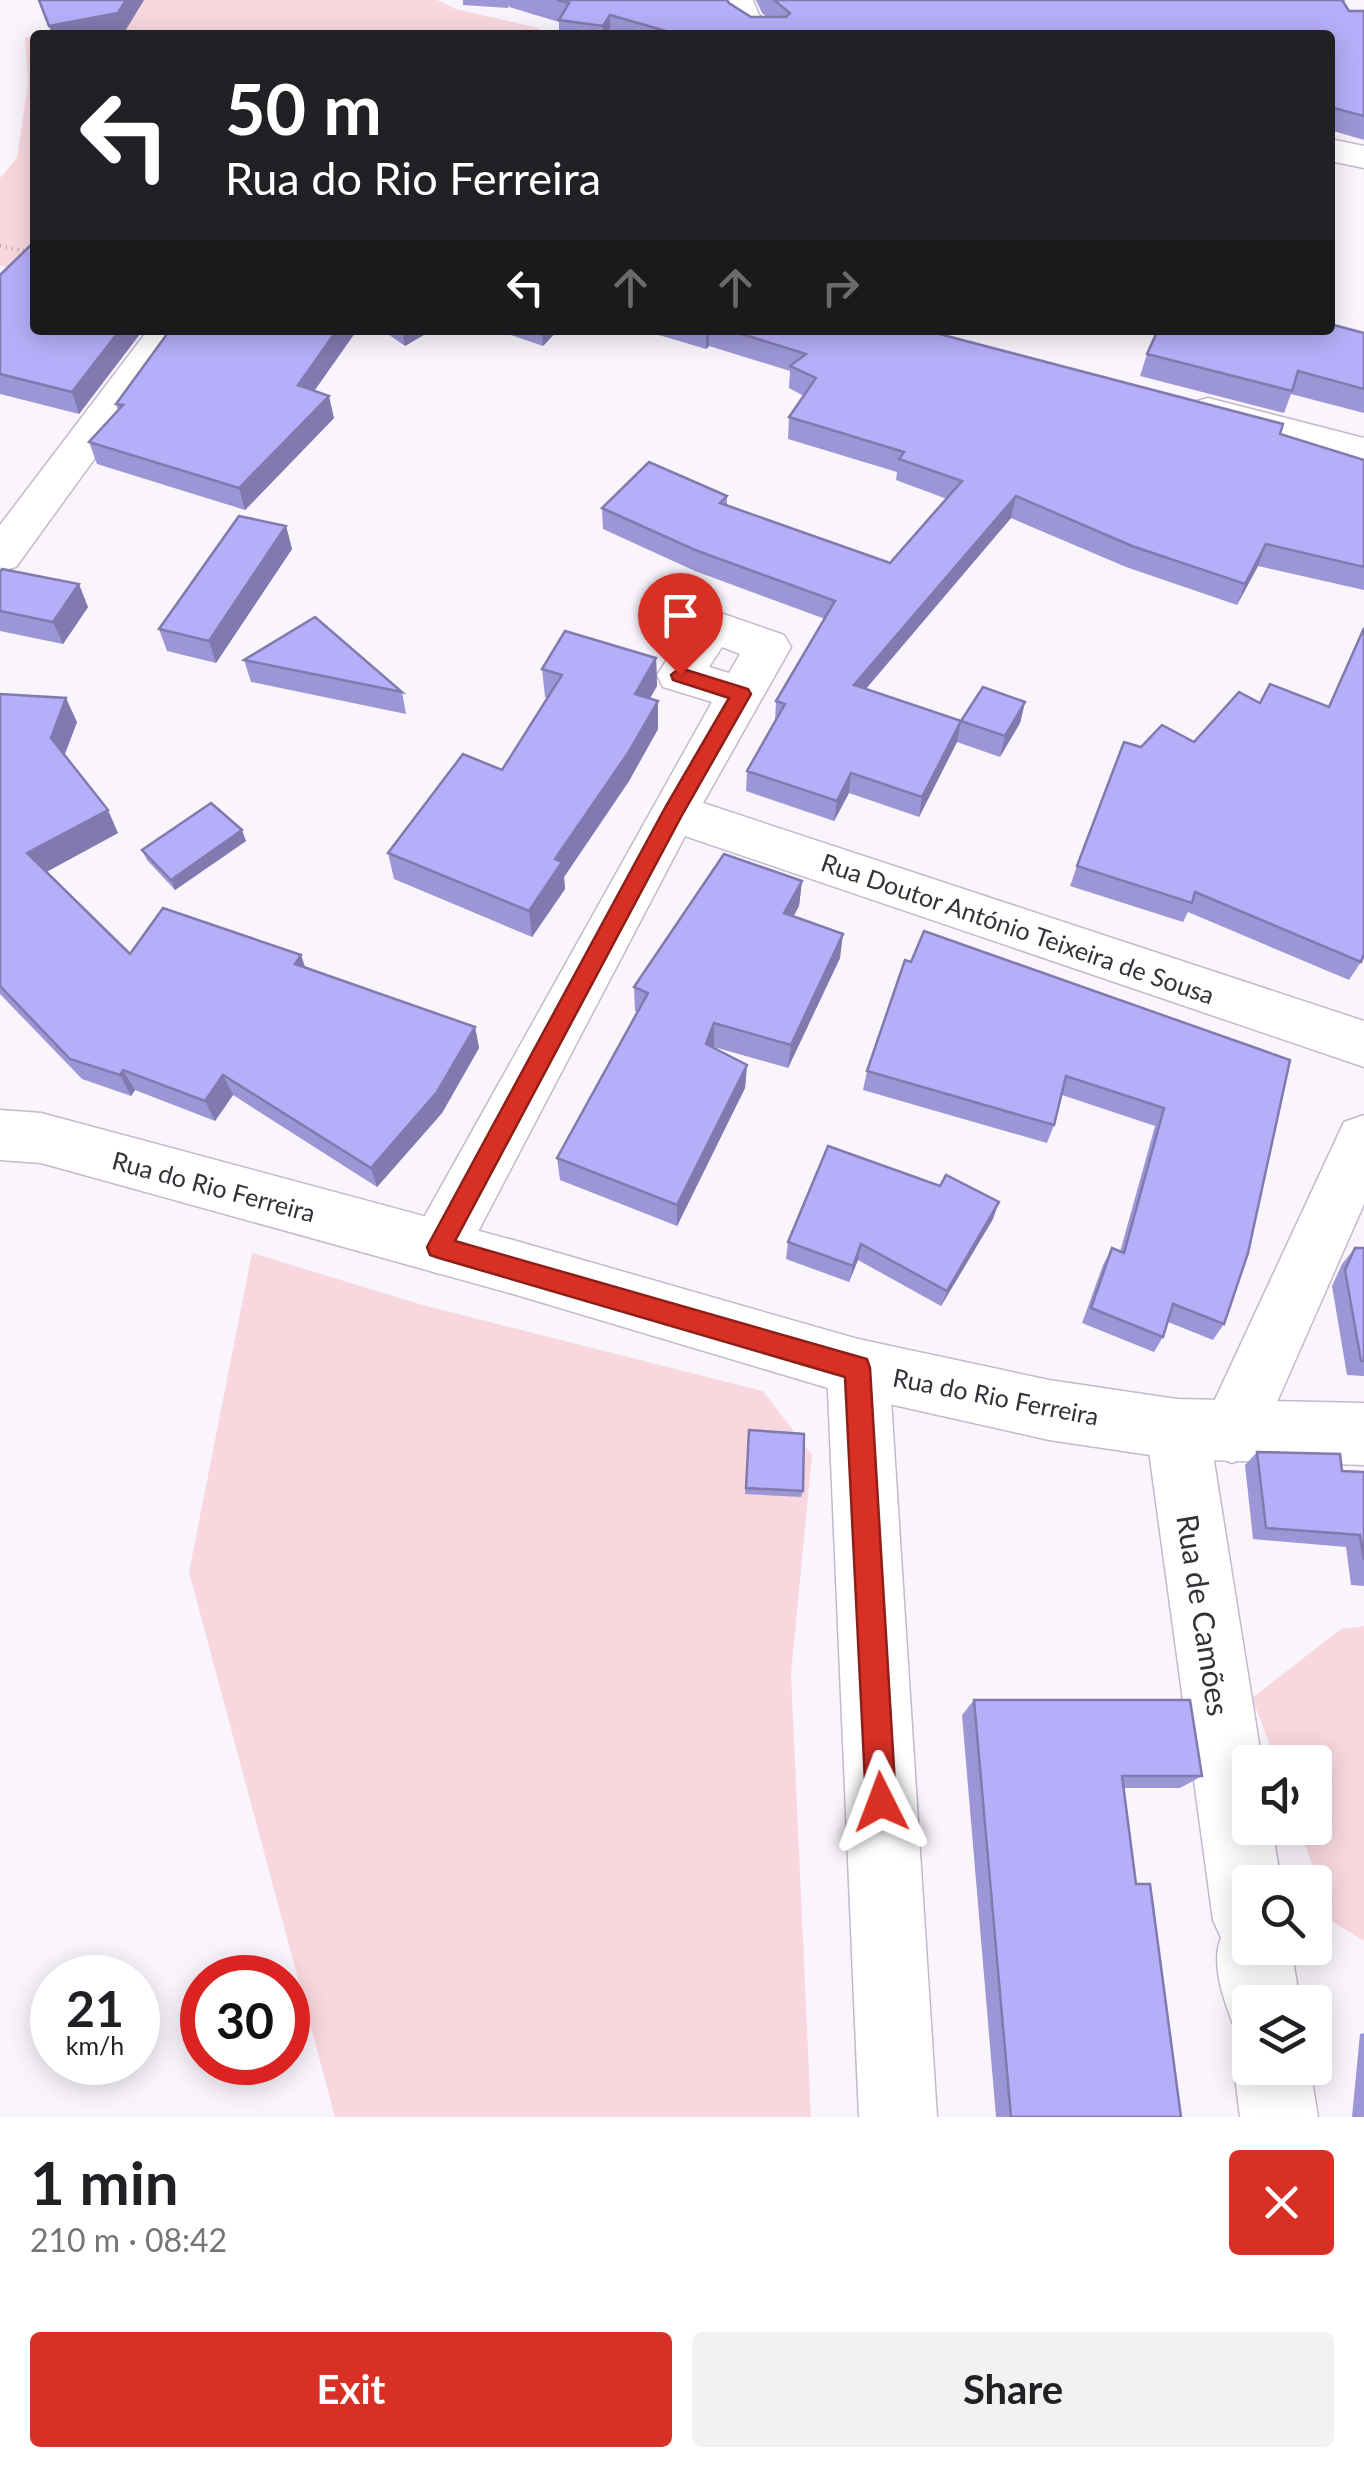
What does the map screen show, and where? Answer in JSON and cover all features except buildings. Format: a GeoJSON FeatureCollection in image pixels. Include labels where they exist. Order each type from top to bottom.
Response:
{"type":"FeatureCollection","features":[{"type":"Feature","properties":{"kind":"street"},"geometry":{"type":"LineString","coordinates":[[737,0],[744,20],[760,30]]}},
{"type":"Feature","properties":{"kind":"street"},"geometry":{"type":"LineString","coordinates":[[1335,151],[1364,157]]}},
{"type":"Feature","properties":{"kind":"street"},"geometry":{"type":"LineString","coordinates":[[0,556],[164,335]]}},
{"type":"Feature","properties":{"kind":"street"},"geometry":{"type":"LineString","coordinates":[[1164,399],[1364,452]]}},
{"type":"Feature","properties":{"kind":"street"},"geometry":{"type":"LineString","coordinates":[[439,1247],[673,812],[741,694]]}},
{"type":"Feature","properties":{"kind":"street","name":"Rua Doutor António Teixeira de Sousa"},"geometry":{"type":"LineString","coordinates":[[673,812],[1364,1044]]}},
{"type":"Feature","properties":{"kind":"street","name":"Rua do Rio Ferreira"},"geometry":{"type":"LineString","coordinates":[[0,1135],[40,1138],[439,1247],[858,1368],[1049,1410],[1204,1430],[1364,1434]]}},
{"type":"Feature","properties":{"kind":"street"},"geometry":{"type":"LineString","coordinates":[[1204,1430],[1364,1140]]}},
{"type":"Feature","properties":{"kind":"street"},"geometry":{"type":"LineString","coordinates":[[858,1368],[898,2117]]}},
{"type":"Feature","properties":{"kind":"street","name":"Rua de Camões"},"geometry":{"type":"LineString","coordinates":[[1204,1430],[1245,1865]]}},
{"type":"Feature","properties":{"kind":"street"},"geometry":{"type":"LineString","coordinates":[[1275,2085],[1280,2117]]}},
{"type":"Feature","properties":{"kind":"path"},"geometry":{"type":"LineString","coordinates":[[0,246],[23,251],[30,248]]}},
{"type":"Feature","properties":{"kind":"shaded area"},"geometry":{"type":"Polygon","coordinates":[[[138,0],[437,0],[456,9],[540,30],[122,30],[130,6],[138,0]]]}},
{"type":"Feature","properties":{"kind":"shaded area"},"geometry":{"type":"Polygon","coordinates":[[[25,37],[30,38],[28,274],[0,265],[0,178],[17,158],[28,83],[25,37]]]}},
{"type":"Feature","properties":{"kind":"shaded area"},"geometry":{"type":"Polygon","coordinates":[[[252,1253],[426,1306],[763,1391],[812,1455],[791,1674],[811,2117],[335,2117],[310,2024],[310,1955],[292,1955],[189,1572],[252,1253]]]}},
{"type":"Feature","properties":{"kind":"shaded area"},"geometry":{"type":"Polygon","coordinates":[[[1364,1626],[1364,1941],[1333,1922],[1332,1865],[1312,1865],[1305,1845],[1332,1845],[1332,1745],[1270,1745],[1252,1698],[1341,1629],[1364,1626]]]}},
{"type":"Feature","properties":{"kind":"route"},"geometry":{"type":"LineString","coordinates":[[680,675],[741,694],[673,812],[439,1247],[858,1368],[881,1802]]}}]}
